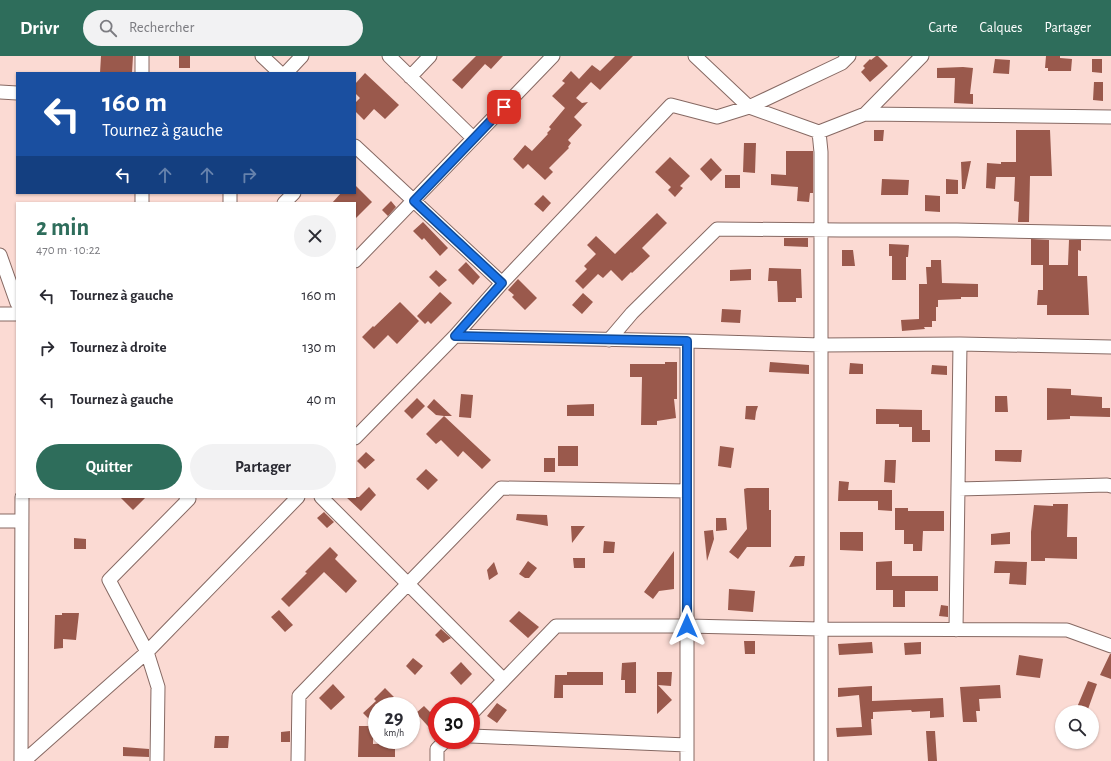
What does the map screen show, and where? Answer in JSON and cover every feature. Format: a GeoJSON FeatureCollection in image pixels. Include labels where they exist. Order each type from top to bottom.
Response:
{"type":"FeatureCollection","features":[{"type":"Feature","properties":{"kind":"street"},"geometry":{"type":"LineString","coordinates":[[142,56],[142,72]]}},
{"type":"Feature","properties":{"kind":"street"},"geometry":{"type":"LineString","coordinates":[[262,56],[279,72]]}},
{"type":"Feature","properties":{"kind":"street"},"geometry":{"type":"LineString","coordinates":[[287,72],[302,56]]}},
{"type":"Feature","properties":{"kind":"street"},"geometry":{"type":"LineString","coordinates":[[389,56],[474,138]]}},
{"type":"Feature","properties":{"kind":"street"},"geometry":{"type":"LineString","coordinates":[[410,77],[430,56]]}},
{"type":"Feature","properties":{"kind":"street"},"geometry":{"type":"LineString","coordinates":[[356,260],[553,56]]}},
{"type":"Feature","properties":{"kind":"street"},"geometry":{"type":"LineString","coordinates":[[695,56],[749,107],[819,132],[865,114],[1111,117]]}},
{"type":"Feature","properties":{"kind":"street"},"geometry":{"type":"LineString","coordinates":[[356,437],[455,336],[502,283],[671,105],[717,117],[749,107],[842,63],[849,56]]}},
{"type":"Feature","properties":{"kind":"street"},"geometry":{"type":"LineString","coordinates":[[865,114],[922,56]]}},
{"type":"Feature","properties":{"kind":"street"},"geometry":{"type":"LineString","coordinates":[[0,92],[16,92]]}},
{"type":"Feature","properties":{"kind":"street"},"geometry":{"type":"LineString","coordinates":[[819,132],[822,152],[821,761]]}},
{"type":"Feature","properties":{"kind":"street"},"geometry":{"type":"LineString","coordinates":[[356,147],[502,283]]}},
{"type":"Feature","properties":{"kind":"street"},"geometry":{"type":"LineString","coordinates":[[285,202],[293,194]]}},
{"type":"Feature","properties":{"kind":"street"},"geometry":{"type":"LineString","coordinates":[[609,340],[632,313],[716,229],[957,230],[1111,233]]}},
{"type":"Feature","properties":{"kind":"street"},"geometry":{"type":"LineString","coordinates":[[0,255],[16,300]]}},
{"type":"Feature","properties":{"kind":"street"},"geometry":{"type":"LineString","coordinates":[[0,314],[16,314]]}},
{"type":"Feature","properties":{"kind":"street"},"geometry":{"type":"LineString","coordinates":[[455,336],[821,345],[960,344],[1111,347]]}},
{"type":"Feature","properties":{"kind":"street"},"geometry":{"type":"LineString","coordinates":[[687,341],[687,761]]}},
{"type":"Feature","properties":{"kind":"street"},"geometry":{"type":"LineString","coordinates":[[956,630],[960,344]]}},
{"type":"Feature","properties":{"kind":"street"},"geometry":{"type":"LineString","coordinates":[[958,489],[1111,486]]}},
{"type":"Feature","properties":{"kind":"street"},"geometry":{"type":"LineString","coordinates":[[298,761],[299,696],[501,488],[687,491]]}},
{"type":"Feature","properties":{"kind":"street"},"geometry":{"type":"LineString","coordinates":[[22,498],[22,761]]}},
{"type":"Feature","properties":{"kind":"street"},"geometry":{"type":"LineString","coordinates":[[157,761],[158,687],[147,652],[109,580],[189,499],[188,498]]}},
{"type":"Feature","properties":{"kind":"street"},"geometry":{"type":"LineString","coordinates":[[22,761],[147,652],[297,498]]}},
{"type":"Feature","properties":{"kind":"street"},"geometry":{"type":"LineString","coordinates":[[322,498],[504,680]]}},
{"type":"Feature","properties":{"kind":"street"},"geometry":{"type":"LineString","coordinates":[[0,521],[22,521]]}},
{"type":"Feature","properties":{"kind":"street"},"geometry":{"type":"LineString","coordinates":[[480,705],[556,626],[1068,630],[1111,646]]}},
{"type":"Feature","properties":{"kind":"street"},"geometry":{"type":"LineString","coordinates":[[480,736],[687,745]]}},
{"type":"Feature","properties":{"kind":"street"},"geometry":{"type":"LineString","coordinates":[[437,749],[437,761]]}},
{"type":"Feature","properties":{"kind":"building"},"geometry":{"type":"Polygon","coordinates":[[[101,56],[133,56],[132,72],[100,72],[101,56]]]}},
{"type":"Feature","properties":{"kind":"building"},"geometry":{"type":"Polygon","coordinates":[[[179,56],[190,56],[190,68],[179,68],[179,56]]]}},
{"type":"Feature","properties":{"kind":"building"},"geometry":{"type":"Polygon","coordinates":[[[476,56],[503,56],[491,69],[485,64],[462,89],[452,80],[476,56]]]}},
{"type":"Feature","properties":{"kind":"building"},"geometry":{"type":"Polygon","coordinates":[[[615,56],[633,56],[600,90],[591,82],[576,98],[582,103],[588,102],[574,117],[582,125],[568,140],[571,143],[568,147],[569,148],[549,168],[553,172],[545,180],[528,164],[523,169],[513,159],[525,145],[532,151],[548,134],[547,133],[551,129],[549,127],[565,108],[552,96],[565,83],[562,81],[571,71],[579,79],[592,65],[600,71],[615,56]]]}},
{"type":"Feature","properties":{"kind":"building"},"geometry":{"type":"Polygon","coordinates":[[[878,56],[888,66],[870,82],[861,72],[865,68],[863,66],[870,59],[871,60],[878,56]]]}},
{"type":"Feature","properties":{"kind":"building"},"geometry":{"type":"Polygon","coordinates":[[[1046,56],[1060,56],[1060,58],[1072,59],[1071,71],[1048,71],[1048,68],[1045,68],[1046,56]]]}},
{"type":"Feature","properties":{"kind":"building"},"geometry":{"type":"Polygon","coordinates":[[[995,59],[1010,60],[1009,74],[993,73],[995,59]]]}},
{"type":"Feature","properties":{"kind":"building"},"geometry":{"type":"Polygon","coordinates":[[[1092,59],[1102,59],[1102,73],[1092,72],[1092,59]]]}},
{"type":"Feature","properties":{"kind":"building"},"geometry":{"type":"Polygon","coordinates":[[[937,68],[973,68],[970,94],[973,94],[973,104],[954,103],[955,78],[937,78],[937,68]]]}},
{"type":"Feature","properties":{"kind":"building"},"geometry":{"type":"Polygon","coordinates":[[[365,73],[399,105],[385,119],[374,109],[364,120],[356,112],[356,102],[360,98],[356,94],[356,83],[365,73]]]}},
{"type":"Feature","properties":{"kind":"building"},"geometry":{"type":"Polygon","coordinates":[[[1094,82],[1103,82],[1103,101],[1093,100],[1094,82]]]}},
{"type":"Feature","properties":{"kind":"building"},"geometry":{"type":"Polygon","coordinates":[[[874,130],[884,130],[883,141],[874,141],[874,130]]]}},
{"type":"Feature","properties":{"kind":"building"},"geometry":{"type":"Polygon","coordinates":[[[1016,130],[1050,130],[1052,176],[1030,176],[1029,222],[1018,222],[1019,202],[1014,201],[1015,177],[996,177],[995,189],[986,188],[987,163],[1001,164],[1001,162],[1016,162],[1016,130]]]}},
{"type":"Feature","properties":{"kind":"building"},"geometry":{"type":"Polygon","coordinates":[[[744,143],[756,143],[755,173],[743,172],[744,143]]]}},
{"type":"Feature","properties":{"kind":"building"},"geometry":{"type":"Polygon","coordinates":[[[786,151],[813,151],[813,193],[810,193],[809,202],[797,201],[798,187],[771,185],[771,174],[786,175],[786,151]]]}},
{"type":"Feature","properties":{"kind":"building"},"geometry":{"type":"Polygon","coordinates":[[[670,157],[690,176],[680,186],[683,188],[675,197],[668,190],[671,187],[655,172],[670,157]]]}},
{"type":"Feature","properties":{"kind":"building"},"geometry":{"type":"Polygon","coordinates":[[[711,158],[722,170],[711,181],[700,169],[711,158]]]}},
{"type":"Feature","properties":{"kind":"building"},"geometry":{"type":"Polygon","coordinates":[[[971,161],[965,189],[962,189],[961,162],[971,161]]]}},
{"type":"Feature","properties":{"kind":"building"},"geometry":{"type":"Polygon","coordinates":[[[725,175],[740,175],[740,188],[725,188],[725,175]]]}},
{"type":"Feature","properties":{"kind":"building"},"geometry":{"type":"Polygon","coordinates":[[[882,179],[909,180],[908,195],[881,195],[882,179]]]}},
{"type":"Feature","properties":{"kind":"building"},"geometry":{"type":"Polygon","coordinates":[[[946,179],[958,180],[958,194],[946,194],[946,179]]]}},
{"type":"Feature","properties":{"kind":"building"},"geometry":{"type":"Polygon","coordinates":[[[356,186],[372,202],[356,218],[356,202],[333,202],[340,194],[356,194],[356,186]]]}},
{"type":"Feature","properties":{"kind":"building"},"geometry":{"type":"Polygon","coordinates":[[[543,195],[551,203],[543,212],[534,204],[543,195]]]}},
{"type":"Feature","properties":{"kind":"building"},"geometry":{"type":"Polygon","coordinates":[[[925,195],[940,196],[940,212],[925,211],[925,195]]]}},
{"type":"Feature","properties":{"kind":"building"},"geometry":{"type":"Polygon","coordinates":[[[391,201],[396,207],[388,216],[382,210],[391,201]]]}},
{"type":"Feature","properties":{"kind":"building"},"geometry":{"type":"Polygon","coordinates":[[[657,213],[667,223],[642,248],[650,256],[632,273],[631,272],[622,281],[611,270],[603,278],[598,274],[583,289],[575,281],[587,269],[584,266],[596,254],[587,245],[596,236],[615,254],[657,213]]]}},
{"type":"Feature","properties":{"kind":"building"},"geometry":{"type":"Polygon","coordinates":[[[423,222],[448,248],[440,256],[424,238],[422,240],[413,231],[423,222]]]}},
{"type":"Feature","properties":{"kind":"building"},"geometry":{"type":"Polygon","coordinates":[[[784,238],[808,238],[808,247],[784,246],[784,238]]]}},
{"type":"Feature","properties":{"kind":"building"},"geometry":{"type":"Polygon","coordinates":[[[1031,239],[1049,240],[1049,265],[1068,265],[1069,240],[1081,240],[1081,251],[1078,250],[1078,276],[1087,276],[1089,315],[1047,315],[1047,305],[1037,305],[1038,290],[1043,290],[1043,265],[1031,265],[1031,239]]]}},
{"type":"Feature","properties":{"kind":"building"},"geometry":{"type":"Polygon","coordinates":[[[889,244],[909,245],[908,257],[906,257],[906,280],[892,280],[892,256],[889,256],[889,244]]]}},
{"type":"Feature","properties":{"kind":"building"},"geometry":{"type":"Polygon","coordinates":[[[842,250],[853,250],[855,266],[842,266],[842,250]]]}},
{"type":"Feature","properties":{"kind":"building"},"geometry":{"type":"Polygon","coordinates":[[[931,260],[941,260],[942,283],[978,284],[978,297],[961,297],[961,299],[938,300],[938,307],[936,307],[936,321],[932,321],[932,327],[902,331],[901,320],[919,319],[919,284],[927,284],[926,267],[931,267],[931,260]]]}},
{"type":"Feature","properties":{"kind":"building"},"geometry":{"type":"Polygon","coordinates":[[[466,262],[480,277],[473,285],[458,270],[466,262]]]}},
{"type":"Feature","properties":{"kind":"building"},"geometry":{"type":"Polygon","coordinates":[[[769,268],[801,269],[802,298],[796,298],[796,302],[778,302],[777,281],[768,281],[769,268]]]}},
{"type":"Feature","properties":{"kind":"building"},"geometry":{"type":"Polygon","coordinates":[[[751,269],[751,280],[730,281],[730,270],[751,269]]]}},
{"type":"Feature","properties":{"kind":"building"},"geometry":{"type":"Polygon","coordinates":[[[436,270],[447,280],[439,287],[429,277],[436,270]]]}},
{"type":"Feature","properties":{"kind":"building"},"geometry":{"type":"Polygon","coordinates":[[[518,279],[537,298],[525,310],[512,297],[514,295],[508,290],[518,279]]]}},
{"type":"Feature","properties":{"kind":"building"},"geometry":{"type":"Polygon","coordinates":[[[440,292],[452,303],[431,324],[428,321],[425,324],[417,316],[440,292]]]}},
{"type":"Feature","properties":{"kind":"building"},"geometry":{"type":"Polygon","coordinates":[[[583,293],[593,302],[582,314],[572,305],[583,293]]]}},
{"type":"Feature","properties":{"kind":"building"},"geometry":{"type":"Polygon","coordinates":[[[400,302],[419,321],[397,344],[388,335],[374,349],[362,337],[400,302]]]}},
{"type":"Feature","properties":{"kind":"building"},"geometry":{"type":"Polygon","coordinates":[[[722,309],[741,310],[740,323],[721,322],[722,309]]]}},
{"type":"Feature","properties":{"kind":"building"},"geometry":{"type":"Polygon","coordinates":[[[665,362],[677,362],[677,399],[674,399],[676,418],[657,421],[657,425],[641,425],[642,377],[630,377],[630,364],[665,364],[665,362]]]}},
{"type":"Feature","properties":{"kind":"building"},"geometry":{"type":"Polygon","coordinates":[[[770,362],[809,365],[809,374],[769,372],[770,362]]]}},
{"type":"Feature","properties":{"kind":"building"},"geometry":{"type":"Polygon","coordinates":[[[850,363],[863,364],[863,374],[849,374],[850,363]]]}},
{"type":"Feature","properties":{"kind":"building"},"geometry":{"type":"Polygon","coordinates":[[[932,365],[947,366],[947,375],[931,374],[932,365]]]}},
{"type":"Feature","properties":{"kind":"building"},"geometry":{"type":"Polygon","coordinates":[[[1047,388],[1071,389],[1071,395],[1102,397],[1102,408],[1110,408],[1110,417],[1070,416],[1070,419],[1047,420],[1047,388]]]}},
{"type":"Feature","properties":{"kind":"building"},"geometry":{"type":"Polygon","coordinates":[[[461,394],[473,395],[471,418],[459,417],[461,394]]]}},
{"type":"Feature","properties":{"kind":"building"},"geometry":{"type":"Polygon","coordinates":[[[995,396],[1007,396],[1008,412],[995,412],[995,396]]]}},
{"type":"Feature","properties":{"kind":"building"},"geometry":{"type":"Polygon","coordinates":[[[417,398],[425,406],[412,419],[404,411],[417,398]]]}},
{"type":"Feature","properties":{"kind":"building"},"geometry":{"type":"Polygon","coordinates":[[[434,399],[452,416],[436,415],[427,407],[434,399]]]}},
{"type":"Feature","properties":{"kind":"building"},"geometry":{"type":"Polygon","coordinates":[[[594,404],[594,416],[567,416],[567,405],[594,404]]]}},
{"type":"Feature","properties":{"kind":"building"},"geometry":{"type":"Polygon","coordinates":[[[746,406],[758,406],[755,420],[745,419],[746,406]]]}},
{"type":"Feature","properties":{"kind":"building"},"geometry":{"type":"Polygon","coordinates":[[[876,409],[922,410],[922,430],[930,430],[930,442],[912,442],[912,427],[899,427],[899,424],[876,424],[876,409]]]}},
{"type":"Feature","properties":{"kind":"building"},"geometry":{"type":"Polygon","coordinates":[[[444,416],[491,460],[482,469],[463,451],[458,457],[441,440],[436,444],[426,434],[444,416]]]}},
{"type":"Feature","properties":{"kind":"building"},"geometry":{"type":"Polygon","coordinates":[[[558,446],[578,446],[578,466],[558,466],[558,446]]]}},
{"type":"Feature","properties":{"kind":"building"},"geometry":{"type":"Polygon","coordinates":[[[720,446],[734,448],[731,468],[718,466],[720,446]]]}},
{"type":"Feature","properties":{"kind":"building"},"geometry":{"type":"Polygon","coordinates":[[[995,450],[1022,450],[1021,462],[995,461],[995,450]]]}},
{"type":"Feature","properties":{"kind":"building"},"geometry":{"type":"Polygon","coordinates":[[[366,452],[375,460],[365,469],[357,461],[366,452]]]}},
{"type":"Feature","properties":{"kind":"building"},"geometry":{"type":"Polygon","coordinates":[[[544,458],[555,458],[555,472],[544,472],[544,458]]]}},
{"type":"Feature","properties":{"kind":"building"},"geometry":{"type":"Polygon","coordinates":[[[885,460],[896,460],[895,483],[884,482],[885,460]]]}},
{"type":"Feature","properties":{"kind":"building"},"geometry":{"type":"Polygon","coordinates":[[[426,469],[438,480],[428,490],[416,479],[426,469]]]}},
{"type":"Feature","properties":{"kind":"building"},"geometry":{"type":"Polygon","coordinates":[[[839,481],[849,482],[848,490],[892,490],[892,511],[878,510],[878,501],[838,501],[839,481]]]}},
{"type":"Feature","properties":{"kind":"building"},"geometry":{"type":"Polygon","coordinates":[[[369,487],[376,495],[361,511],[347,498],[359,497],[369,487]]]}},
{"type":"Feature","properties":{"kind":"building"},"geometry":{"type":"Polygon","coordinates":[[[769,488],[769,510],[771,510],[771,547],[747,547],[738,559],[729,552],[747,529],[744,489],[769,488]]]}},
{"type":"Feature","properties":{"kind":"building"},"geometry":{"type":"Polygon","coordinates":[[[121,498],[145,498],[133,510],[121,498]]]}},
{"type":"Feature","properties":{"kind":"building"},"geometry":{"type":"Polygon","coordinates":[[[1053,504],[1068,504],[1067,537],[1077,537],[1077,559],[1045,558],[1045,561],[1031,561],[1031,532],[1034,505],[1053,506],[1053,504]]]}},
{"type":"Feature","properties":{"kind":"building"},"geometry":{"type":"Polygon","coordinates":[[[895,508],[908,508],[908,511],[944,511],[944,531],[923,531],[922,551],[913,551],[913,544],[904,544],[904,530],[895,530],[895,508]]]}},
{"type":"Feature","properties":{"kind":"building"},"geometry":{"type":"Polygon","coordinates":[[[324,512],[334,522],[327,528],[317,518],[324,512]]]}},
{"type":"Feature","properties":{"kind":"building"},"geometry":{"type":"Polygon","coordinates":[[[517,514],[547,515],[548,526],[516,520],[517,514]]]}},
{"type":"Feature","properties":{"kind":"building"},"geometry":{"type":"Polygon","coordinates":[[[716,518],[726,518],[727,530],[716,531],[716,518]]]}},
{"type":"Feature","properties":{"kind":"building"},"geometry":{"type":"Polygon","coordinates":[[[571,526],[585,526],[572,543],[571,526]]]}},
{"type":"Feature","properties":{"kind":"building"},"geometry":{"type":"Polygon","coordinates":[[[713,530],[714,539],[707,561],[704,531],[713,530]]]}},
{"type":"Feature","properties":{"kind":"building"},"geometry":{"type":"Polygon","coordinates":[[[840,532],[863,532],[863,551],[840,550],[840,532]]]}},
{"type":"Feature","properties":{"kind":"building"},"geometry":{"type":"Polygon","coordinates":[[[1010,532],[1010,544],[991,545],[991,534],[1010,532]]]}},
{"type":"Feature","properties":{"kind":"building"},"geometry":{"type":"Polygon","coordinates":[[[74,538],[86,539],[86,549],[74,549],[74,538]]]}},
{"type":"Feature","properties":{"kind":"building"},"geometry":{"type":"Polygon","coordinates":[[[604,541],[615,542],[614,553],[603,553],[604,541]]]}},
{"type":"Feature","properties":{"kind":"building"},"geometry":{"type":"Polygon","coordinates":[[[330,547],[338,555],[335,559],[357,581],[346,593],[324,572],[289,607],[281,599],[330,547]]]}},
{"type":"Feature","properties":{"kind":"building"},"geometry":{"type":"Polygon","coordinates":[[[674,551],[674,589],[659,591],[653,599],[644,592],[674,551]]]}},
{"type":"Feature","properties":{"kind":"building"},"geometry":{"type":"Polygon","coordinates":[[[795,556],[805,556],[804,566],[789,567],[795,556]]]}},
{"type":"Feature","properties":{"kind":"building"},"geometry":{"type":"Polygon","coordinates":[[[573,558],[585,558],[585,568],[574,568],[573,558]]]}},
{"type":"Feature","properties":{"kind":"building"},"geometry":{"type":"Polygon","coordinates":[[[528,561],[537,568],[529,578],[525,578],[519,574],[528,561]]]}},
{"type":"Feature","properties":{"kind":"building"},"geometry":{"type":"Polygon","coordinates":[[[892,561],[892,576],[938,576],[938,591],[905,591],[905,607],[893,607],[893,590],[876,590],[876,562],[892,561]]]}},
{"type":"Feature","properties":{"kind":"building"},"geometry":{"type":"Polygon","coordinates":[[[995,561],[1027,562],[1026,585],[1009,584],[1010,573],[994,573],[995,561]]]}},
{"type":"Feature","properties":{"kind":"building"},"geometry":{"type":"Polygon","coordinates":[[[494,562],[498,574],[489,580],[487,570],[494,562]]]}},
{"type":"Feature","properties":{"kind":"building"},"geometry":{"type":"Polygon","coordinates":[[[729,589],[755,591],[753,612],[728,610],[729,589]]]}},
{"type":"Feature","properties":{"kind":"building"},"geometry":{"type":"Polygon","coordinates":[[[941,605],[948,606],[948,617],[939,616],[941,605]]]}},
{"type":"Feature","properties":{"kind":"building"},"geometry":{"type":"Polygon","coordinates":[[[279,610],[293,625],[285,632],[271,617],[279,610]]]}},
{"type":"Feature","properties":{"kind":"building"},"geometry":{"type":"Polygon","coordinates":[[[519,611],[539,627],[528,638],[509,621],[519,611]]]}},
{"type":"Feature","properties":{"kind":"building"},"geometry":{"type":"Polygon","coordinates":[[[62,613],[79,613],[76,640],[63,639],[63,648],[54,649],[55,615],[62,615],[62,613]]]}},
{"type":"Feature","properties":{"kind":"building"},"geometry":{"type":"Polygon","coordinates":[[[441,629],[451,638],[443,643],[435,635],[441,629]]]}},
{"type":"Feature","properties":{"kind":"building"},"geometry":{"type":"Polygon","coordinates":[[[744,641],[755,641],[755,654],[745,654],[744,641]]]}},
{"type":"Feature","properties":{"kind":"building"},"geometry":{"type":"Polygon","coordinates":[[[872,642],[873,653],[839,655],[838,644],[872,642]]]}},
{"type":"Feature","properties":{"kind":"building"},"geometry":{"type":"Polygon","coordinates":[[[921,642],[921,654],[905,655],[904,643],[921,642]]]}},
{"type":"Feature","properties":{"kind":"building"},"geometry":{"type":"Polygon","coordinates":[[[1111,654],[1111,679],[1100,675],[1111,654]]]}},
{"type":"Feature","properties":{"kind":"building"},"geometry":{"type":"Polygon","coordinates":[[[1019,655],[1043,659],[1040,678],[1016,675],[1019,655]]]}},
{"type":"Feature","properties":{"kind":"building"},"geometry":{"type":"Polygon","coordinates":[[[413,658],[423,666],[415,675],[406,666],[413,658]]]}},
{"type":"Feature","properties":{"kind":"building"},"geometry":{"type":"Polygon","coordinates":[[[461,662],[472,674],[461,685],[450,673],[461,662]]]}},
{"type":"Feature","properties":{"kind":"building"},"geometry":{"type":"Polygon","coordinates":[[[636,662],[636,693],[625,693],[625,680],[621,680],[622,663],[636,662]]]}},
{"type":"Feature","properties":{"kind":"building"},"geometry":{"type":"Polygon","coordinates":[[[567,672],[603,672],[603,685],[563,685],[563,698],[554,698],[555,675],[567,675],[567,672]]]}},
{"type":"Feature","properties":{"kind":"building"},"geometry":{"type":"Polygon","coordinates":[[[657,672],[672,672],[671,686],[658,685],[672,700],[657,714],[657,672]]]}},
{"type":"Feature","properties":{"kind":"building"},"geometry":{"type":"Polygon","coordinates":[[[1088,681],[1097,684],[1090,705],[1078,705],[1088,681]]]}},
{"type":"Feature","properties":{"kind":"building"},"geometry":{"type":"Polygon","coordinates":[[[333,684],[345,697],[331,710],[319,698],[333,684]]]}},
{"type":"Feature","properties":{"kind":"building"},"geometry":{"type":"Polygon","coordinates":[[[1000,685],[1001,698],[979,699],[980,711],[976,711],[977,722],[963,722],[960,687],[1000,685]]]}},
{"type":"Feature","properties":{"kind":"building"},"geometry":{"type":"Polygon","coordinates":[[[872,686],[872,701],[943,698],[944,717],[930,718],[930,711],[912,712],[911,710],[873,712],[873,719],[871,719],[872,735],[837,737],[836,728],[862,727],[859,695],[838,697],[838,688],[872,686]]]}},
{"type":"Feature","properties":{"kind":"building"},"geometry":{"type":"Polygon","coordinates":[[[385,688],[394,697],[376,697],[385,688]]]}},
{"type":"Feature","properties":{"kind":"building"},"geometry":{"type":"Polygon","coordinates":[[[497,703],[507,710],[497,723],[487,716],[497,703]]]}},
{"type":"Feature","properties":{"kind":"building"},"geometry":{"type":"Polygon","coordinates":[[[424,706],[428,710],[428,726],[420,717],[420,710],[424,706]]]}},
{"type":"Feature","properties":{"kind":"building"},"geometry":{"type":"Polygon","coordinates":[[[368,708],[368,718],[363,713],[368,708]]]}},
{"type":"Feature","properties":{"kind":"building"},"geometry":{"type":"Polygon","coordinates":[[[359,726],[368,726],[368,749],[395,749],[395,757],[358,757],[359,726]]]}},
{"type":"Feature","properties":{"kind":"building"},"geometry":{"type":"Polygon","coordinates":[[[290,731],[290,742],[281,742],[281,732],[290,731]]]}},
{"type":"Feature","properties":{"kind":"building"},"geometry":{"type":"Polygon","coordinates":[[[926,731],[935,731],[937,761],[928,761],[926,731]]]}},
{"type":"Feature","properties":{"kind":"building"},"geometry":{"type":"Polygon","coordinates":[[[215,736],[229,736],[228,748],[214,748],[215,736]]]}},
{"type":"Feature","properties":{"kind":"building"},"geometry":{"type":"Polygon","coordinates":[[[123,747],[149,749],[149,757],[123,756],[123,747]]]}},
{"type":"Feature","properties":{"kind":"route"},"geometry":{"type":"LineString","coordinates":[[504,107],[414,201],[502,283],[455,336],[687,341],[687,626]]}}]}
